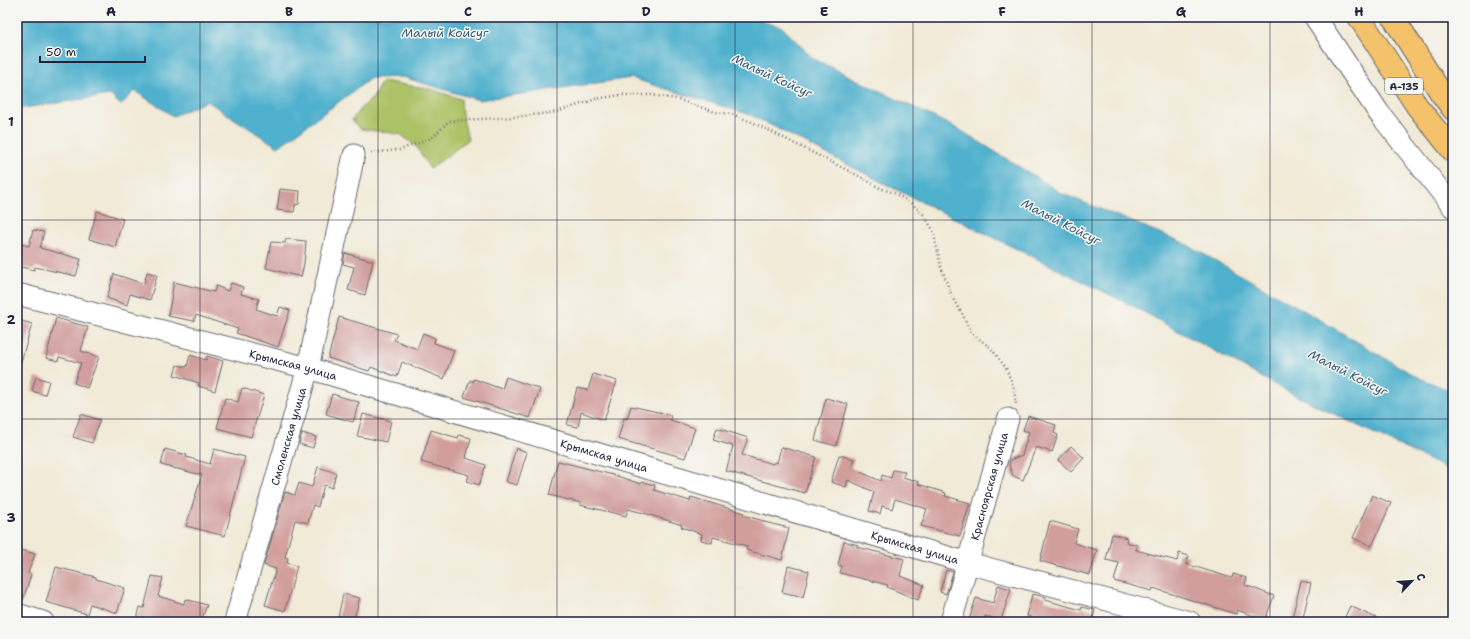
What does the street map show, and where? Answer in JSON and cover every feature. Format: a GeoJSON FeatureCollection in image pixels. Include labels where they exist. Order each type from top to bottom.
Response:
{"type":"FeatureCollection","features":[{"type":"Feature","properties":{"kind":"highway","name":"А-135"},"geometry":{"type":"LineString","coordinates":[[1359,17],[1417,106],[1453,151]]}},
{"type":"Feature","properties":{"kind":"highway","name":"А-135"},"geometry":{"type":"LineString","coordinates":[[1393,17],[1441,94],[1453,109]]}},
{"type":"Feature","properties":{"kind":"street"},"geometry":{"type":"LineString","coordinates":[[1315,17],[1379,113],[1453,207]]}},
{"type":"Feature","properties":{"kind":"street","name":"Смоленская улица"},"geometry":{"type":"LineString","coordinates":[[235,622],[308,368],[354,155]]}},
{"type":"Feature","properties":{"kind":"street","name":"Крымская улица"},"geometry":{"type":"LineString","coordinates":[[17,294],[308,368],[968,563],[1190,622]]}},
{"type":"Feature","properties":{"kind":"street","name":"Красноярская улица"},"geometry":{"type":"LineString","coordinates":[[951,622],[1008,419]]}},
{"type":"Feature","properties":{"kind":"street"},"geometry":{"type":"LineString","coordinates":[[17,614],[43,622]]}},
{"type":"Feature","properties":{"kind":"path"},"geometry":{"type":"LineString","coordinates":[[354,155],[405,148],[432,138],[449,121],[515,117],[557,112],[596,99],[621,95],[651,95],[676,99],[715,112],[732,114],[752,122],[880,188],[894,193],[911,203],[924,215],[933,230],[944,279],[971,333],[990,347],[1006,368],[1014,388],[1015,400],[1018,408],[1008,419]]}},
{"type":"Feature","properties":{"kind":"green space"},"geometry":{"type":"Polygon","coordinates":[[[382,81],[430,89],[461,99],[462,114],[468,140],[430,169],[416,146],[400,134],[360,129],[352,120],[359,110],[373,98],[382,81]]]}},
{"type":"Feature","properties":{"kind":"water","name":"Малый Койсуг"},"geometry":{"type":"Polygon","coordinates":[[[17,17],[760,17],[763,22],[782,27],[814,59],[960,130],[1063,194],[1184,243],[1303,310],[1415,376],[1453,392],[1453,472],[1281,388],[1135,307],[903,193],[751,115],[631,78],[479,100],[403,77],[371,78],[278,147],[207,101],[173,116],[135,91],[121,105],[110,95],[17,109],[17,17]]]}},
{"type":"Feature","properties":{"kind":"building"},"geometry":{"type":"Polygon","coordinates":[[[280,189],[300,191],[299,204],[295,205],[294,212],[277,210],[280,189]]]}},
{"type":"Feature","properties":{"kind":"building"},"geometry":{"type":"Polygon","coordinates":[[[97,211],[123,219],[115,247],[89,239],[97,211]]]}},
{"type":"Feature","properties":{"kind":"building"},"geometry":{"type":"Polygon","coordinates":[[[33,230],[44,232],[40,248],[81,259],[76,276],[35,267],[34,270],[17,266],[17,243],[29,246],[33,230]]]}},
{"type":"Feature","properties":{"kind":"building"},"geometry":{"type":"Polygon","coordinates":[[[286,239],[306,241],[301,277],[266,268],[271,242],[285,243],[286,239]]]}},
{"type":"Feature","properties":{"kind":"building"},"geometry":{"type":"Polygon","coordinates":[[[345,253],[373,261],[365,295],[348,290],[354,267],[343,264],[345,253]]]}},
{"type":"Feature","properties":{"kind":"building"},"geometry":{"type":"Polygon","coordinates":[[[147,272],[157,275],[150,300],[130,294],[127,305],[107,298],[114,274],[144,284],[147,272]]]}},
{"type":"Feature","properties":{"kind":"building"},"geometry":{"type":"Polygon","coordinates":[[[174,282],[214,292],[216,286],[228,291],[231,283],[243,287],[241,294],[259,299],[256,309],[277,316],[280,307],[290,310],[278,347],[236,333],[238,329],[196,315],[194,321],[168,316],[174,282]]]}},
{"type":"Feature","properties":{"kind":"building"},"geometry":{"type":"Polygon","coordinates":[[[339,317],[397,334],[394,340],[417,349],[423,333],[435,338],[434,343],[454,350],[444,379],[402,362],[397,377],[371,367],[369,371],[328,358],[339,317]]]}},
{"type":"Feature","properties":{"kind":"building"},"geometry":{"type":"Polygon","coordinates":[[[56,318],[88,327],[81,351],[99,357],[87,388],[74,383],[81,363],[59,357],[58,361],[46,358],[56,318]]]}},
{"type":"Feature","properties":{"kind":"building"},"geometry":{"type":"Polygon","coordinates":[[[19,320],[32,324],[20,365],[17,365],[17,327],[19,320]]]}},
{"type":"Feature","properties":{"kind":"building"},"geometry":{"type":"Polygon","coordinates":[[[190,355],[206,360],[207,356],[223,361],[215,391],[198,386],[199,383],[174,375],[177,365],[187,367],[190,355]]]}},
{"type":"Feature","properties":{"kind":"building"},"geometry":{"type":"Polygon","coordinates":[[[593,374],[617,381],[604,420],[581,412],[578,427],[567,425],[577,388],[588,390],[593,374]]]}},
{"type":"Feature","properties":{"kind":"building"},"geometry":{"type":"Polygon","coordinates":[[[36,377],[49,381],[45,395],[32,391],[36,377]]]}},
{"type":"Feature","properties":{"kind":"building"},"geometry":{"type":"Polygon","coordinates":[[[506,377],[540,389],[530,418],[464,397],[470,380],[473,382],[474,379],[502,389],[506,377]]]}},
{"type":"Feature","properties":{"kind":"building"},"geometry":{"type":"Polygon","coordinates":[[[242,388],[264,395],[251,437],[217,428],[225,398],[238,402],[242,388]]]}},
{"type":"Feature","properties":{"kind":"building"},"geometry":{"type":"Polygon","coordinates":[[[332,394],[359,402],[353,422],[326,414],[332,394]]]}},
{"type":"Feature","properties":{"kind":"building"},"geometry":{"type":"Polygon","coordinates":[[[826,398],[848,404],[836,446],[815,440],[826,398]]]}},
{"type":"Feature","properties":{"kind":"building"},"geometry":{"type":"Polygon","coordinates":[[[631,406],[671,415],[670,420],[695,428],[685,458],[618,439],[624,418],[627,419],[631,406]]]}},
{"type":"Feature","properties":{"kind":"building"},"geometry":{"type":"Polygon","coordinates":[[[81,414],[100,420],[92,443],[73,437],[81,414]]]}},
{"type":"Feature","properties":{"kind":"building"},"geometry":{"type":"Polygon","coordinates":[[[363,414],[391,421],[386,442],[357,436],[363,414]]]}},
{"type":"Feature","properties":{"kind":"building"},"geometry":{"type":"Polygon","coordinates":[[[1028,416],[1056,425],[1054,433],[1058,435],[1052,452],[1036,447],[1023,480],[1013,476],[1009,465],[1010,460],[1022,455],[1029,432],[1023,430],[1028,416]]]}},
{"type":"Feature","properties":{"kind":"building"},"geometry":{"type":"Polygon","coordinates":[[[717,428],[748,438],[742,455],[773,464],[774,462],[777,463],[781,447],[816,457],[805,493],[726,471],[733,446],[713,440],[717,428]]]}},
{"type":"Feature","properties":{"kind":"building"},"geometry":{"type":"Polygon","coordinates":[[[431,430],[458,438],[459,435],[471,438],[466,458],[486,465],[479,485],[467,481],[469,475],[421,462],[431,430]]]}},
{"type":"Feature","properties":{"kind":"building"},"geometry":{"type":"Polygon","coordinates":[[[302,433],[316,437],[313,448],[299,444],[302,433]]]}},
{"type":"Feature","properties":{"kind":"building"},"geometry":{"type":"Polygon","coordinates":[[[1071,446],[1084,458],[1071,472],[1058,460],[1071,446]]]}},
{"type":"Feature","properties":{"kind":"building"},"geometry":{"type":"Polygon","coordinates":[[[516,448],[527,452],[517,485],[506,482],[516,448]]]}},
{"type":"Feature","properties":{"kind":"building"},"geometry":{"type":"Polygon","coordinates":[[[165,449],[187,455],[186,457],[210,464],[214,449],[245,457],[225,536],[186,526],[202,475],[161,465],[165,449]]]}},
{"type":"Feature","properties":{"kind":"building"},"geometry":{"type":"Polygon","coordinates":[[[839,455],[854,459],[851,468],[881,481],[882,475],[891,478],[893,470],[905,472],[903,477],[919,482],[918,484],[946,493],[945,496],[970,503],[960,536],[921,526],[927,509],[895,499],[892,509],[882,506],[880,514],[869,511],[874,492],[848,480],[846,487],[831,482],[839,455]]]}},
{"type":"Feature","properties":{"kind":"building"},"geometry":{"type":"Polygon","coordinates":[[[558,461],[617,476],[641,484],[642,482],[655,485],[654,490],[690,501],[691,497],[744,513],[743,515],[764,522],[789,528],[782,560],[746,550],[747,546],[713,537],[712,543],[701,540],[702,534],[681,527],[682,525],[647,514],[628,509],[626,516],[580,505],[581,503],[549,495],[558,461]]]}},
{"type":"Feature","properties":{"kind":"building"},"geometry":{"type":"Polygon","coordinates":[[[318,467],[336,473],[332,488],[324,485],[318,507],[313,505],[308,523],[295,520],[285,557],[288,558],[287,563],[297,566],[285,611],[265,605],[276,569],[264,565],[285,492],[295,495],[299,483],[312,487],[318,467]]]}},
{"type":"Feature","properties":{"kind":"building"},"geometry":{"type":"Polygon","coordinates":[[[1372,495],[1391,503],[1372,546],[1353,538],[1372,495]]]}},
{"type":"Feature","properties":{"kind":"building"},"geometry":{"type":"Polygon","coordinates":[[[1050,521],[1078,529],[1074,543],[1097,550],[1090,575],[1040,561],[1050,521]]]}},
{"type":"Feature","properties":{"kind":"building"},"geometry":{"type":"Polygon","coordinates":[[[1112,534],[1127,538],[1126,542],[1137,545],[1136,550],[1177,561],[1179,553],[1189,556],[1186,564],[1232,578],[1233,574],[1247,578],[1245,585],[1274,596],[1265,620],[1237,610],[1236,614],[1153,588],[1152,591],[1114,581],[1119,563],[1106,560],[1112,534]]]}},
{"type":"Feature","properties":{"kind":"building"},"geometry":{"type":"Polygon","coordinates":[[[844,541],[858,545],[857,547],[904,559],[900,576],[924,585],[918,600],[887,587],[888,585],[840,573],[842,566],[838,565],[844,541]]]}},
{"type":"Feature","properties":{"kind":"building"},"geometry":{"type":"Polygon","coordinates":[[[22,550],[35,554],[28,573],[31,575],[22,603],[17,602],[17,567],[22,550]]]}},
{"type":"Feature","properties":{"kind":"building"},"geometry":{"type":"Polygon","coordinates":[[[788,566],[809,571],[803,597],[782,592],[788,566]]]}},
{"type":"Feature","properties":{"kind":"building"},"geometry":{"type":"Polygon","coordinates":[[[56,567],[96,577],[96,579],[125,588],[117,613],[90,604],[87,614],[46,602],[56,567]]]}},
{"type":"Feature","properties":{"kind":"building"},"geometry":{"type":"Polygon","coordinates":[[[946,570],[953,572],[946,594],[940,592],[946,570]]]}},
{"type":"Feature","properties":{"kind":"building"},"geometry":{"type":"Polygon","coordinates":[[[152,576],[163,578],[158,596],[184,604],[185,599],[207,605],[201,622],[163,622],[152,619],[151,622],[136,622],[140,607],[144,608],[152,576]]]}},
{"type":"Feature","properties":{"kind":"building"},"geometry":{"type":"Polygon","coordinates":[[[1301,581],[1311,583],[1302,622],[1291,622],[1301,581]]]}},
{"type":"Feature","properties":{"kind":"building"},"geometry":{"type":"Polygon","coordinates":[[[998,585],[1011,589],[1001,620],[985,616],[983,622],[969,620],[976,598],[993,603],[998,585]]]}},
{"type":"Feature","properties":{"kind":"building"},"geometry":{"type":"Polygon","coordinates":[[[343,594],[360,598],[353,622],[337,622],[343,594]]]}},
{"type":"Feature","properties":{"kind":"building"},"geometry":{"type":"Polygon","coordinates":[[[1032,594],[1046,597],[1045,600],[1081,610],[1082,607],[1095,610],[1092,622],[1030,622],[1031,617],[1027,616],[1032,594]]]}},
{"type":"Feature","properties":{"kind":"building"},"geometry":{"type":"Polygon","coordinates":[[[1350,606],[1385,622],[1357,622],[1345,617],[1350,606]]]}}]}
